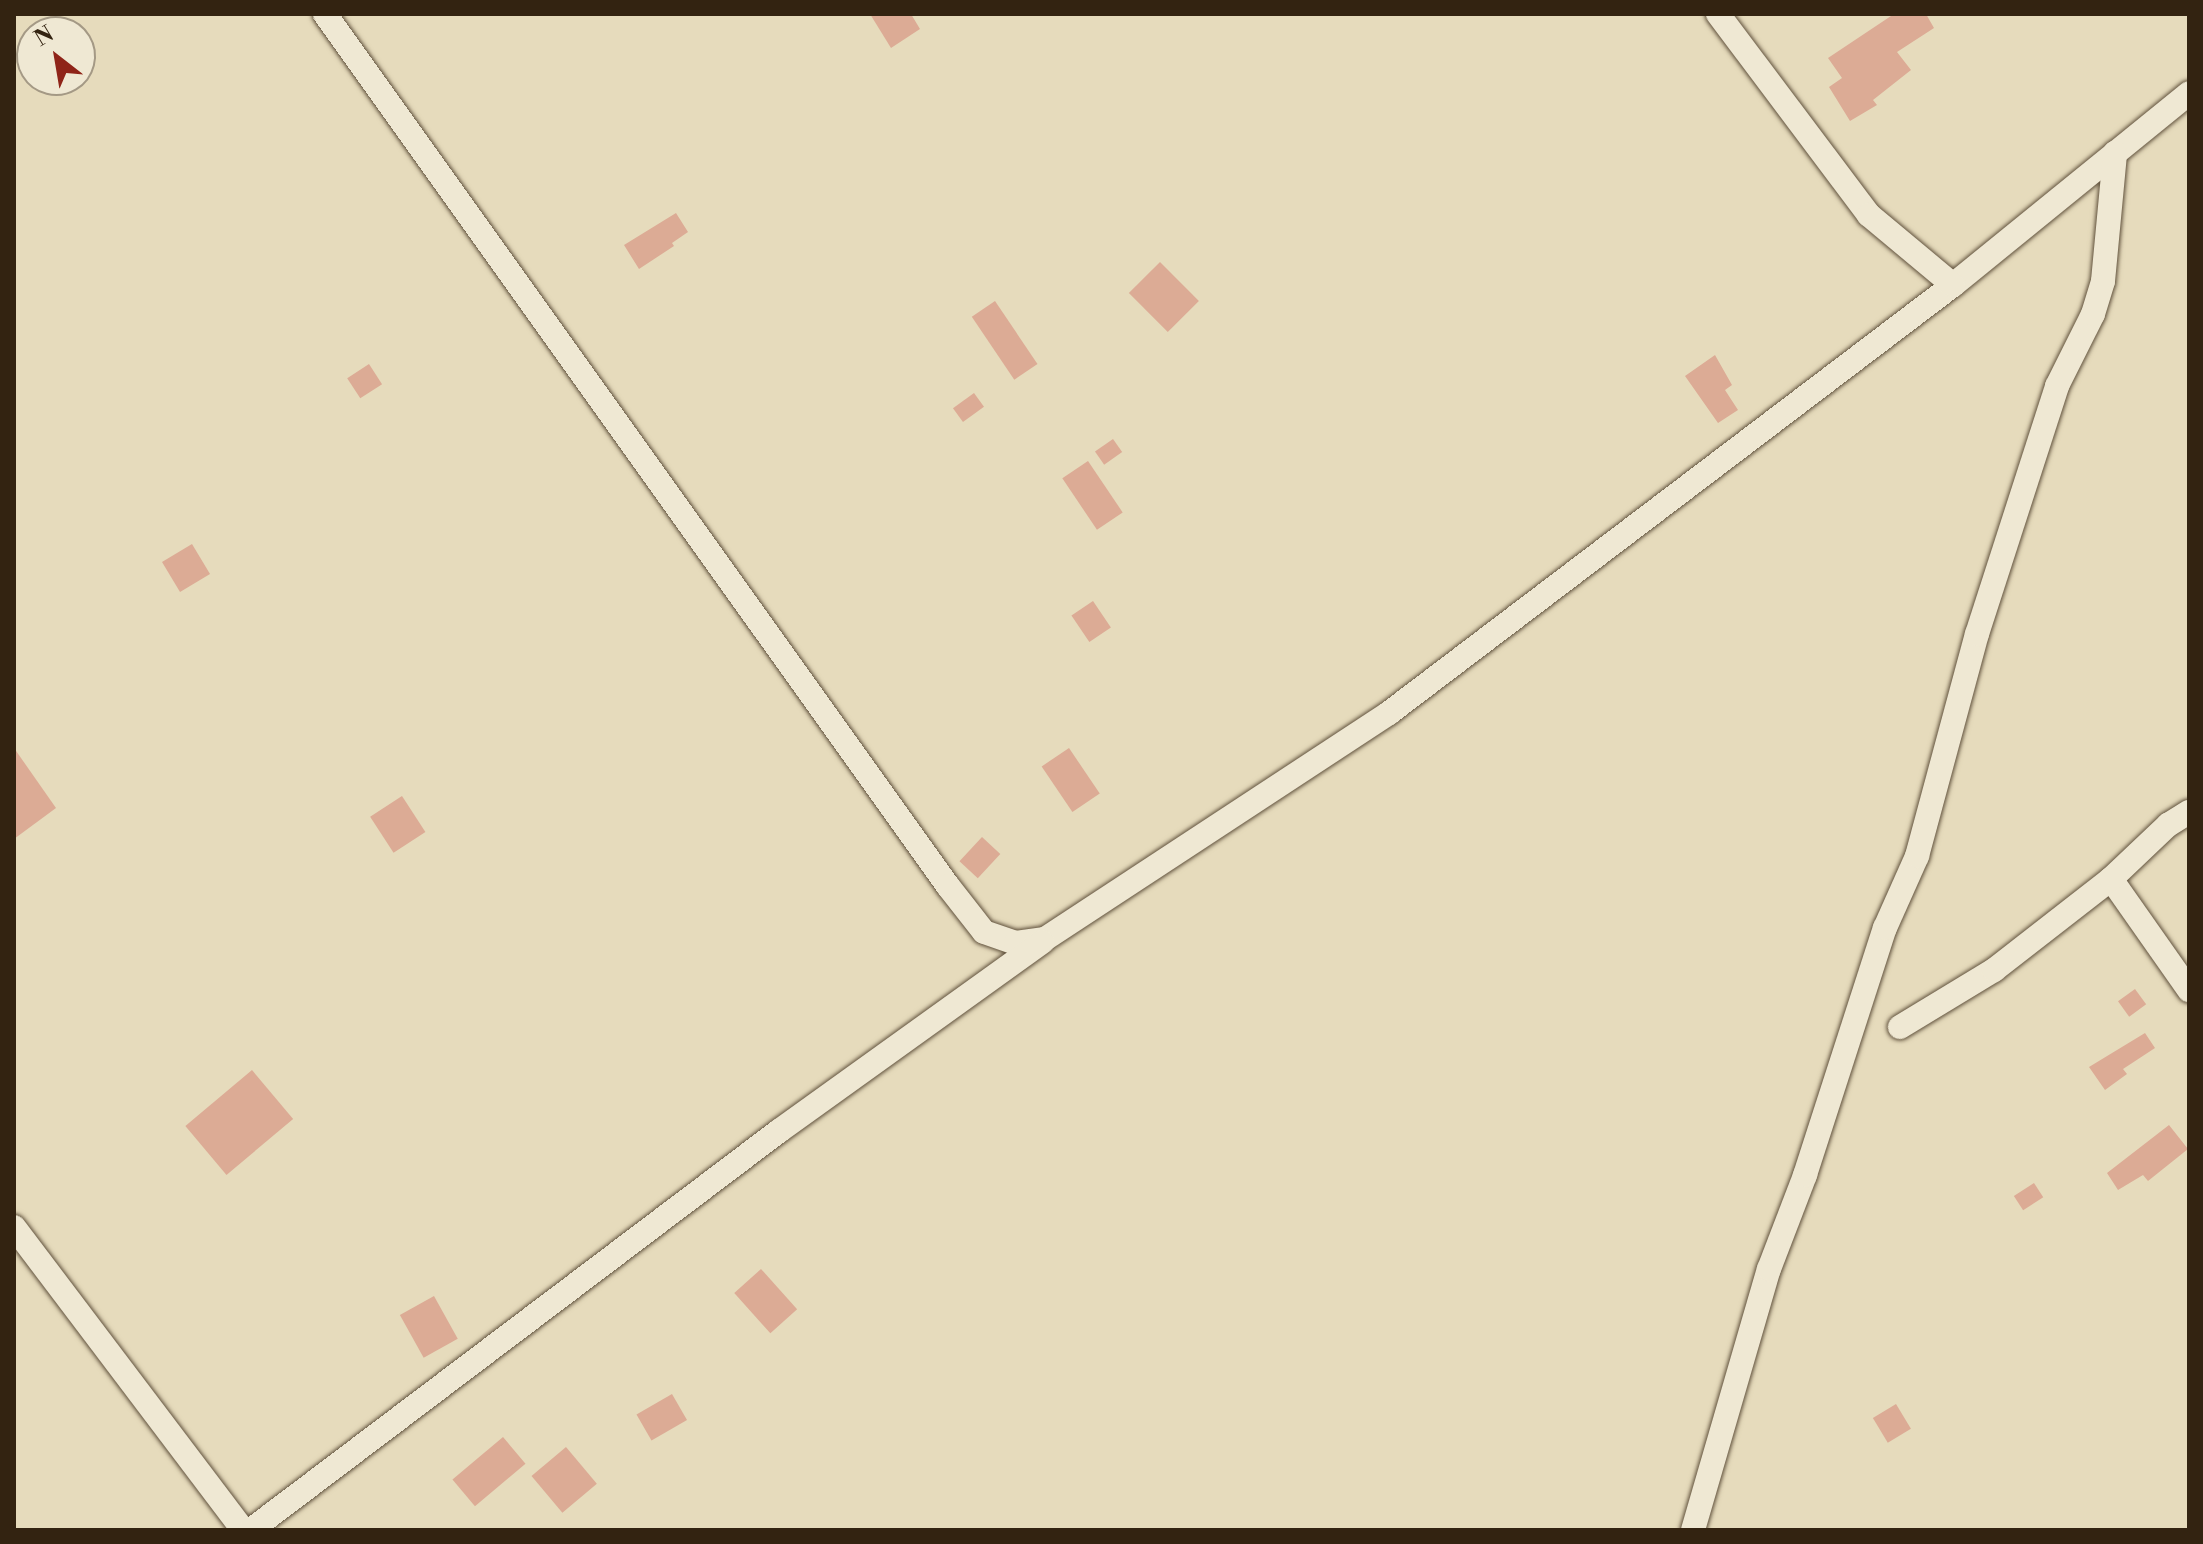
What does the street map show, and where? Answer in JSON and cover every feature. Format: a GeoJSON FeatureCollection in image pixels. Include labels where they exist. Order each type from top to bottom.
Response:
{"type":"FeatureCollection","features":[{"type":"Feature","properties":{"kind":"street"},"geometry":{"type":"LineString","coordinates":[[325,14],[948,886],[984,932],[1016,943],[1045,939]]}},
{"type":"Feature","properties":{"kind":"street"},"geometry":{"type":"LineString","coordinates":[[1718,14],[1869,215],[1953,285]]}},
{"type":"Feature","properties":{"kind":"street"},"geometry":{"type":"LineString","coordinates":[[251,1530],[779,1131],[1045,939],[1389,713],[1953,285],[2189,93]]}},
{"type":"Feature","properties":{"kind":"street"},"geometry":{"type":"LineString","coordinates":[[1693,1530],[1769,1269],[1815,1147],[1885,928],[1917,856],[1977,634],[2057,386],[2093,314],[2103,281],[2115,153]]}},
{"type":"Feature","properties":{"kind":"street"},"geometry":{"type":"LineString","coordinates":[[1900,1027],[1994,970],[2111,879],[2168,825],[2189,812]]}},
{"type":"Feature","properties":{"kind":"street"},"geometry":{"type":"LineString","coordinates":[[2111,879],[2189,990]]}},
{"type":"Feature","properties":{"kind":"street"},"geometry":{"type":"LineString","coordinates":[[14,1227],[243,1530]]}},
{"type":"Feature","properties":{"kind":"building"},"geometry":{"type":"Polygon","coordinates":[[[870,14],[911,14],[920,29],[891,48],[870,14]]]}},
{"type":"Feature","properties":{"kind":"building"},"geometry":{"type":"Polygon","coordinates":[[[1894,14],[1926,14],[1934,28],[1897,52],[1911,70],[1873,100],[1877,105],[1850,121],[1829,87],[1842,78],[1828,58],[1894,14]]]}},
{"type":"Feature","properties":{"kind":"building"},"geometry":{"type":"Polygon","coordinates":[[[676,213],[688,232],[672,243],[674,246],[639,269],[624,245],[676,213]]]}},
{"type":"Feature","properties":{"kind":"building"},"geometry":{"type":"Polygon","coordinates":[[[1160,262],[1199,301],[1168,332],[1129,293],[1160,262]]]}},
{"type":"Feature","properties":{"kind":"building"},"geometry":{"type":"Polygon","coordinates":[[[995,301],[1037,364],[1014,380],[972,317],[995,301]]]}},
{"type":"Feature","properties":{"kind":"building"},"geometry":{"type":"Polygon","coordinates":[[[1715,355],[1732,385],[1725,390],[1738,410],[1718,423],[1685,376],[1715,355]]]}},
{"type":"Feature","properties":{"kind":"building"},"geometry":{"type":"Polygon","coordinates":[[[369,364],[382,384],[360,398],[347,378],[369,364]]]}},
{"type":"Feature","properties":{"kind":"building"},"geometry":{"type":"Polygon","coordinates":[[[974,393],[984,407],[963,422],[953,408],[974,393]]]}},
{"type":"Feature","properties":{"kind":"building"},"geometry":{"type":"Polygon","coordinates":[[[1113,439],[1122,452],[1104,465],[1095,452],[1113,439]]]}},
{"type":"Feature","properties":{"kind":"building"},"geometry":{"type":"Polygon","coordinates":[[[1088,461],[1123,512],[1097,530],[1062,478],[1088,461]]]}},
{"type":"Feature","properties":{"kind":"building"},"geometry":{"type":"Polygon","coordinates":[[[192,544],[210,574],[180,592],[162,562],[192,544]]]}},
{"type":"Feature","properties":{"kind":"building"},"geometry":{"type":"Polygon","coordinates":[[[1093,601],[1111,628],[1089,642],[1071,616],[1093,601]]]}},
{"type":"Feature","properties":{"kind":"building"},"geometry":{"type":"Polygon","coordinates":[[[14,748],[56,808],[14,839],[14,748]]]}},
{"type":"Feature","properties":{"kind":"building"},"geometry":{"type":"Polygon","coordinates":[[[1069,748],[1100,794],[1072,812],[1042,766],[1069,748]]]}},
{"type":"Feature","properties":{"kind":"building"},"geometry":{"type":"Polygon","coordinates":[[[402,796],[425,832],[394,853],[370,817],[402,796]]]}},
{"type":"Feature","properties":{"kind":"building"},"geometry":{"type":"Polygon","coordinates":[[[982,837],[1000,854],[978,878],[959,861],[982,837]]]}},
{"type":"Feature","properties":{"kind":"building"},"geometry":{"type":"Polygon","coordinates":[[[2135,989],[2146,1004],[2129,1017],[2118,1001],[2135,989]]]}},
{"type":"Feature","properties":{"kind":"building"},"geometry":{"type":"Polygon","coordinates":[[[2145,1033],[2155,1048],[2123,1069],[2127,1074],[2105,1090],[2089,1067],[2145,1033]]]}},
{"type":"Feature","properties":{"kind":"building"},"geometry":{"type":"Polygon","coordinates":[[[252,1070],[293,1119],[226,1175],[185,1126],[252,1070]]]}},
{"type":"Feature","properties":{"kind":"building"},"geometry":{"type":"Polygon","coordinates":[[[2169,1125],[2188,1149],[2148,1181],[2143,1175],[2118,1190],[2107,1173],[2169,1125]]]}},
{"type":"Feature","properties":{"kind":"building"},"geometry":{"type":"Polygon","coordinates":[[[2034,1183],[2043,1197],[2023,1210],[2014,1196],[2034,1183]]]}},
{"type":"Feature","properties":{"kind":"building"},"geometry":{"type":"Polygon","coordinates":[[[761,1269],[797,1309],[770,1333],[734,1293],[761,1269]]]}},
{"type":"Feature","properties":{"kind":"building"},"geometry":{"type":"Polygon","coordinates":[[[434,1296],[458,1339],[424,1358],[400,1315],[434,1296]]]}},
{"type":"Feature","properties":{"kind":"building"},"geometry":{"type":"Polygon","coordinates":[[[672,1394],[687,1420],[651,1440],[636,1414],[672,1394]]]}},
{"type":"Feature","properties":{"kind":"building"},"geometry":{"type":"Polygon","coordinates":[[[1896,1404],[1911,1429],[1888,1443],[1873,1418],[1896,1404]]]}},
{"type":"Feature","properties":{"kind":"building"},"geometry":{"type":"Polygon","coordinates":[[[503,1437],[525,1464],[475,1506],[452,1479],[503,1437]]]}},
{"type":"Feature","properties":{"kind":"building"},"geometry":{"type":"Polygon","coordinates":[[[566,1447],[597,1484],[562,1513],[532,1476],[566,1447]]]}}]}
